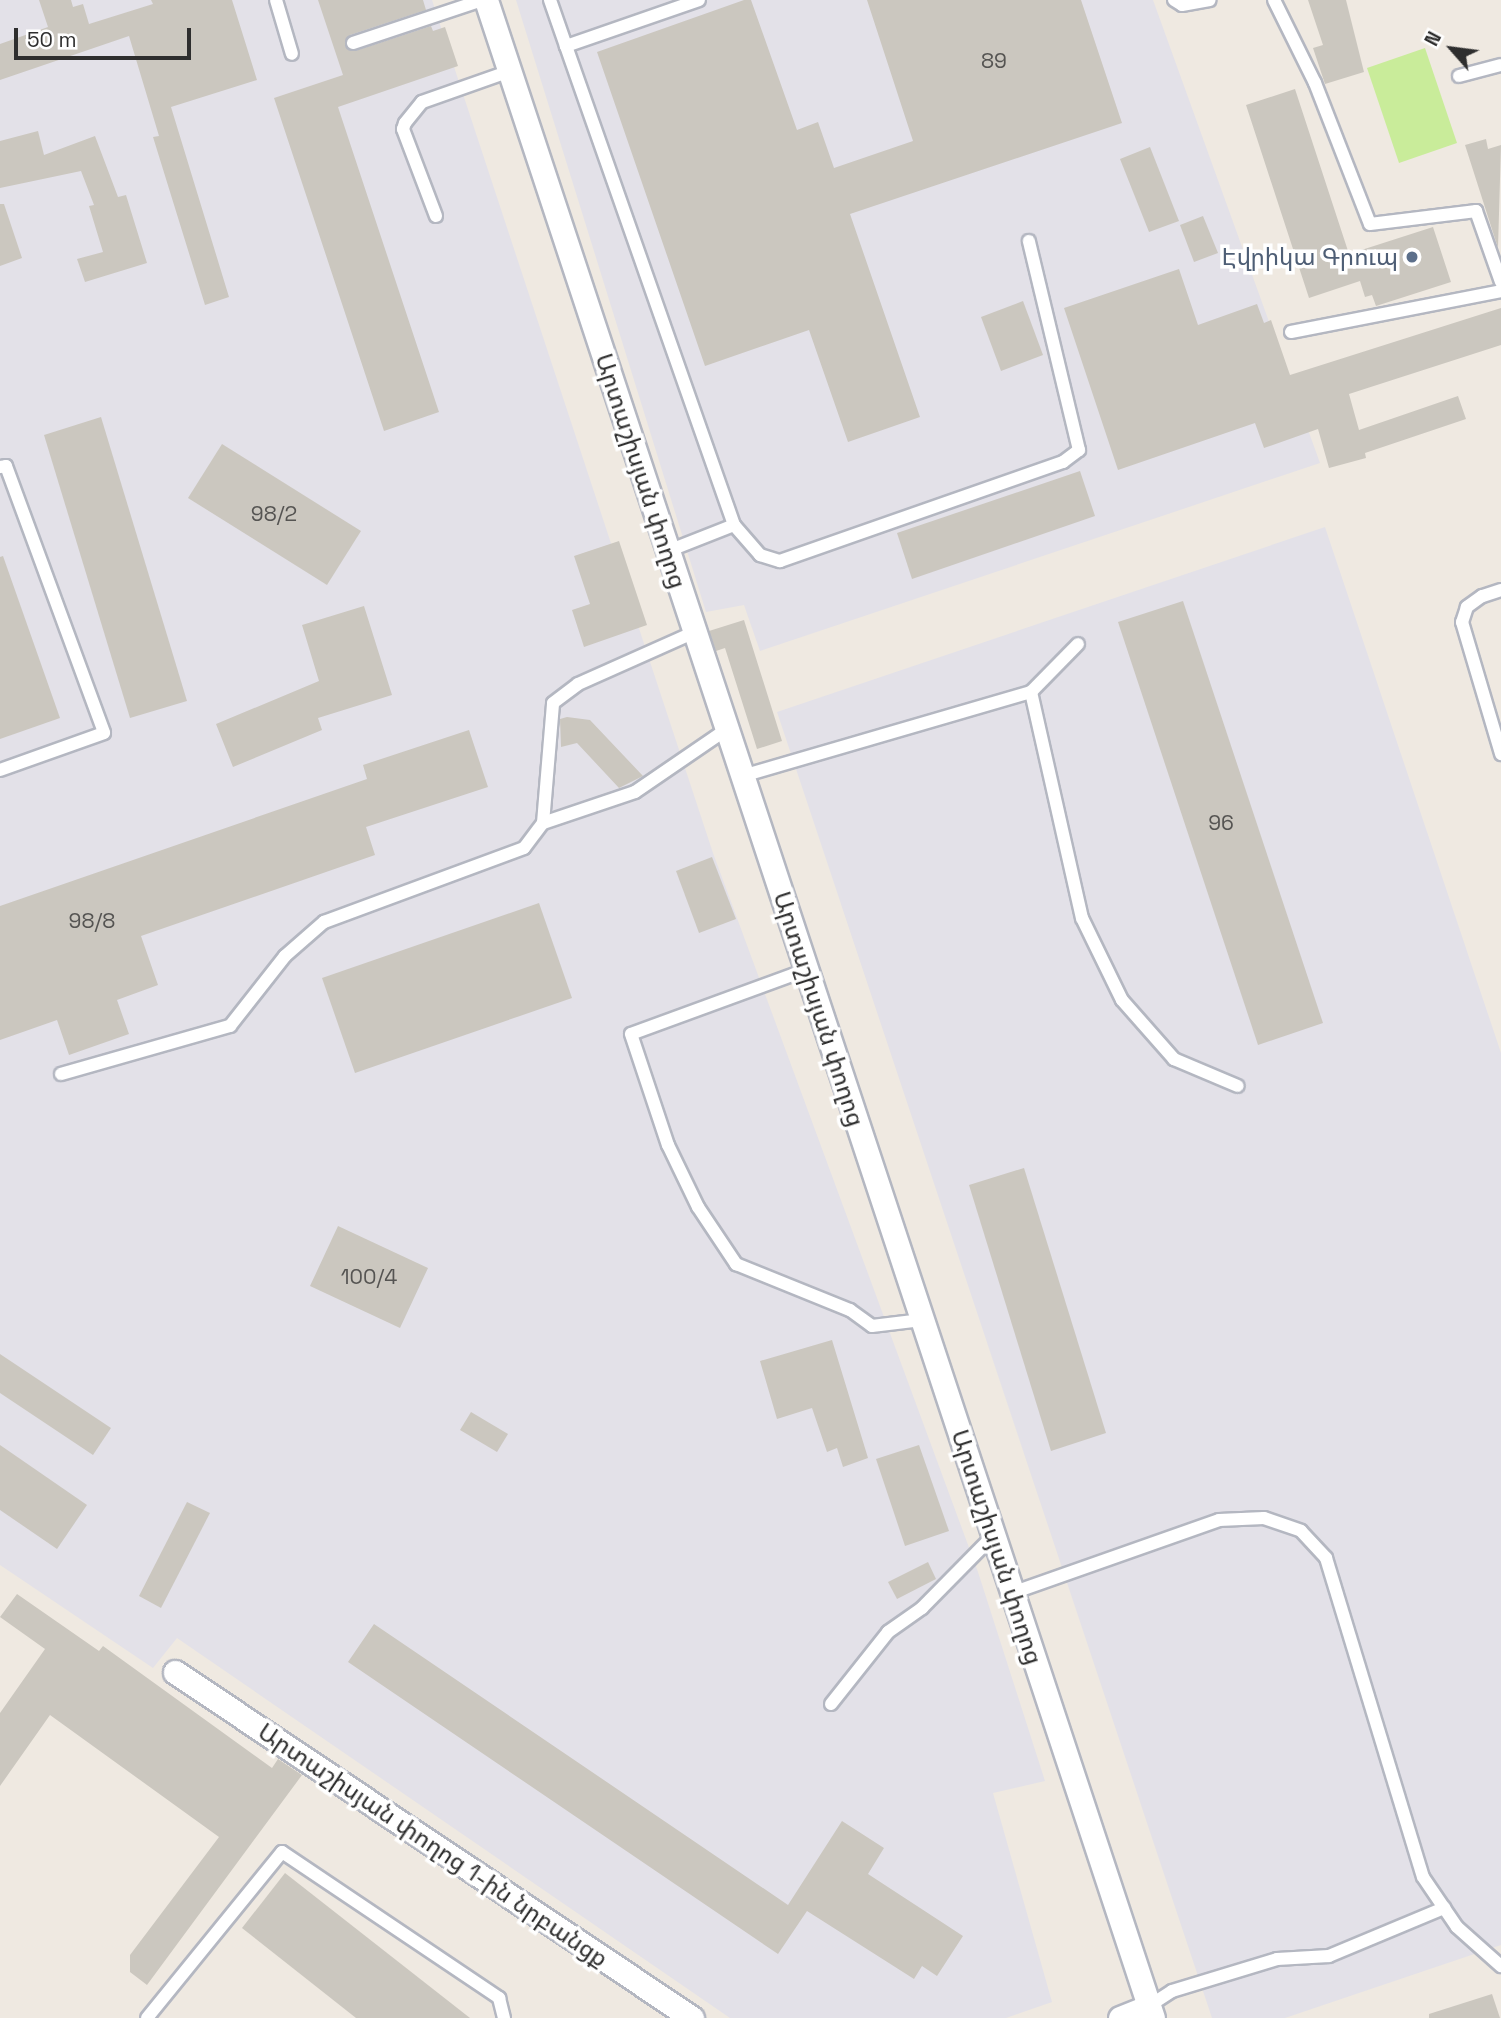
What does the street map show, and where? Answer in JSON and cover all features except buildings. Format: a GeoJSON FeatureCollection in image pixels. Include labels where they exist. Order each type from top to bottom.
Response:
{"type":"FeatureCollection","features":[{"type":"Feature","properties":{"kind":"street","name":"Արտաշիսյան փողոց"},"geometry":{"type":"LineString","coordinates":[[484,0],[1151,2012]]}},
{"type":"Feature","properties":{"kind":"street","name":"Արտաշիսյան փողոց 1-ին նրբանցք"},"geometry":{"type":"LineString","coordinates":[[175,1672],[692,2018]]}},
{"type":"Feature","properties":{"kind":"street"},"geometry":{"type":"LineString","coordinates":[[1121,2018],[1151,2012]]}},
{"type":"Feature","properties":{"kind":"lane"},"geometry":{"type":"LineString","coordinates":[[276,0],[292,54]]}},
{"type":"Feature","properties":{"kind":"lane"},"geometry":{"type":"LineString","coordinates":[[353,43],[484,0]]}},
{"type":"Feature","properties":{"kind":"lane"},"geometry":{"type":"LineString","coordinates":[[550,0],[734,525],[760,555],[780,561],[1063,462],[1079,450],[1029,241]]}},
{"type":"Feature","properties":{"kind":"lane"},"geometry":{"type":"LineString","coordinates":[[566,46],[699,0]]}},
{"type":"Feature","properties":{"kind":"lane"},"geometry":{"type":"LineString","coordinates":[[1174,0],[1182,5],[1210,0]]}},
{"type":"Feature","properties":{"kind":"lane"},"geometry":{"type":"LineString","coordinates":[[1274,0],[1315,83],[1370,224],[1476,211],[1501,282]]}},
{"type":"Feature","properties":{"kind":"lane"},"geometry":{"type":"LineString","coordinates":[[1459,76],[1501,65]]}},
{"type":"Feature","properties":{"kind":"lane"},"geometry":{"type":"LineString","coordinates":[[436,216],[403,129],[405,123],[422,102],[509,71]]}},
{"type":"Feature","properties":{"kind":"lane"},"geometry":{"type":"LineString","coordinates":[[1291,332],[1501,290]]}},
{"type":"Feature","properties":{"kind":"lane"},"geometry":{"type":"LineString","coordinates":[[0,467],[6,466],[104,733],[0,770]]}},
{"type":"Feature","properties":{"kind":"lane"},"geometry":{"type":"LineString","coordinates":[[668,551],[734,525]]}},
{"type":"Feature","properties":{"kind":"lane"},"geometry":{"type":"LineString","coordinates":[[1501,590],[1482,596],[1467,607],[1462,622],[1501,754]]}},
{"type":"Feature","properties":{"kind":"lane"},"geometry":{"type":"LineString","coordinates":[[61,1074],[230,1026],[285,956],[324,922],[524,848],[543,823],[553,702],[578,684],[695,632]]}},
{"type":"Feature","properties":{"kind":"lane"},"geometry":{"type":"LineString","coordinates":[[742,776],[1031,692],[1078,644]]}},
{"type":"Feature","properties":{"kind":"lane"},"geometry":{"type":"LineString","coordinates":[[1031,692],[1082,918],[1122,1000],[1174,1059],[1238,1086]]}},
{"type":"Feature","properties":{"kind":"lane"},"geometry":{"type":"LineString","coordinates":[[543,823],[635,792],[727,729]]}},
{"type":"Feature","properties":{"kind":"lane"},"geometry":{"type":"LineString","coordinates":[[806,970],[631,1034],[639,1059],[668,1145],[698,1207],[736,1264],[850,1310],[872,1326],[922,1320]]}},
{"type":"Feature","properties":{"kind":"lane"},"geometry":{"type":"LineString","coordinates":[[1012,1593],[1219,1521],[1264,1518],[1301,1531],[1326,1558],[1423,1877],[1457,1927],[1501,1966]]}},
{"type":"Feature","properties":{"kind":"lane"},"geometry":{"type":"LineString","coordinates":[[831,1704],[888,1632],[922,1608],[993,1536]]}},
{"type":"Feature","properties":{"kind":"lane"},"geometry":{"type":"LineString","coordinates":[[147,2018],[282,1852],[499,1998],[504,2018]]}},
{"type":"Feature","properties":{"kind":"lane"},"geometry":{"type":"LineString","coordinates":[[1151,2012],[1172,1991],[1277,1959],[1329,1956],[1444,1908]]}},
{"type":"Feature","properties":{"kind":"shaded area"},"geometry":{"type":"Polygon","coordinates":[[[0,0],[432,0],[713,853],[978,1572],[1045,1781],[993,1793],[1052,2002],[1006,2018],[730,2018],[177,1638],[153,1668],[0,1565],[0,0]]]}},
{"type":"Feature","properties":{"kind":"shaded area"},"geometry":{"type":"Polygon","coordinates":[[[516,0],[1153,0],[1320,463],[760,651],[744,605],[706,612],[516,0]]]}},
{"type":"Feature","properties":{"kind":"shaded area"},"geometry":{"type":"Polygon","coordinates":[[[1325,527],[1501,1053],[1501,1945],[1285,2018],[1212,2018],[777,712],[1325,527]]]}},
{"type":"Feature","properties":{"kind":"green space"},"geometry":{"type":"Polygon","coordinates":[[[1425,48],[1457,143],[1399,163],[1367,68],[1425,48]]]}},
{"type":"Feature","properties":{"kind":"place","name":"Էվրիկա Գրուպ"},"geometry":{"type":"Point","coordinates":[1412,257]}}]}
